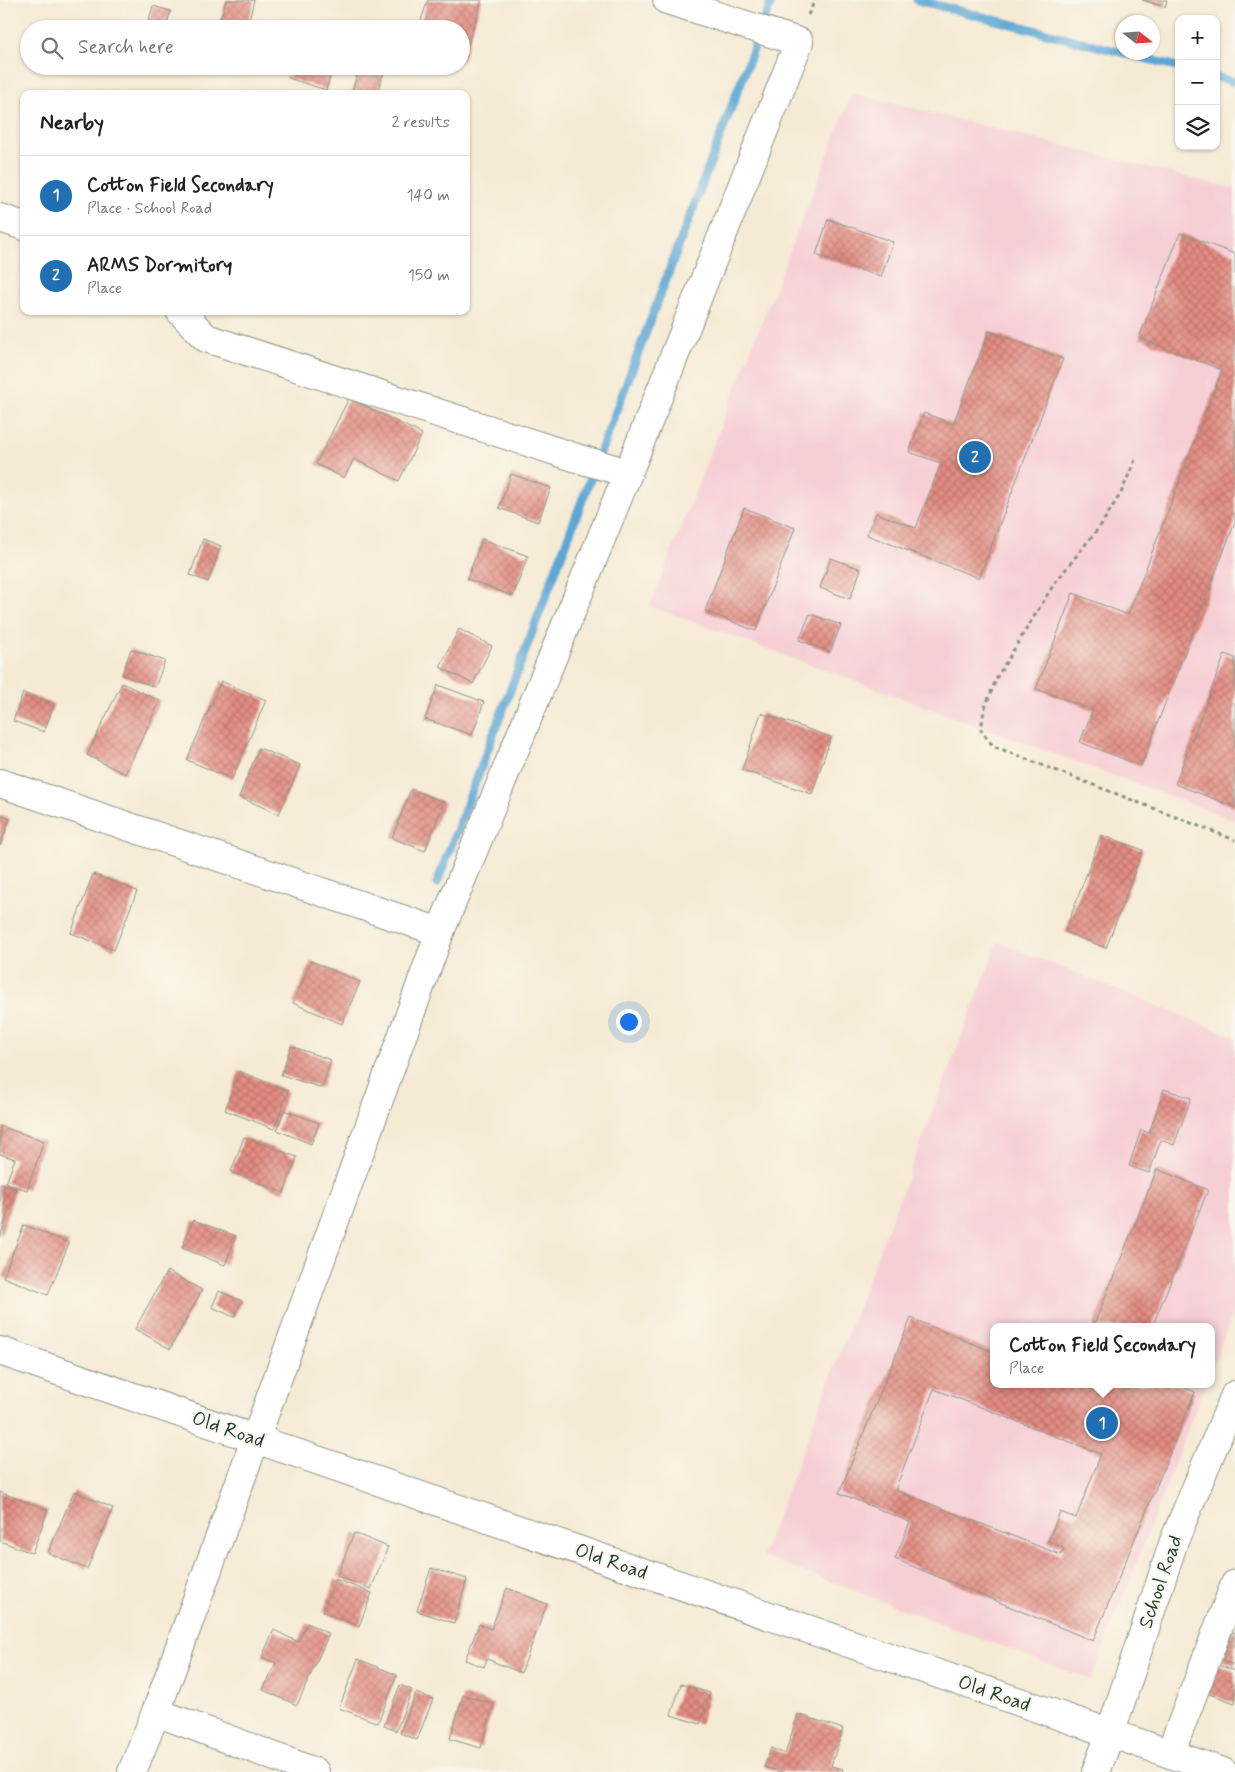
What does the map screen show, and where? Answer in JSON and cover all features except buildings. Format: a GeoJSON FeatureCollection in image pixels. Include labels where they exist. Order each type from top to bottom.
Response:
{"type":"FeatureCollection","features":[{"type":"Feature","properties":{"kind":"street"},"geometry":{"type":"LineString","coordinates":[[132,1772],[156,1712],[440,932],[620,470],[799,42],[666,0]]}},
{"type":"Feature","properties":{"kind":"street"},"geometry":{"type":"LineString","coordinates":[[0,218],[20,225]]}},
{"type":"Feature","properties":{"kind":"street"},"geometry":{"type":"LineString","coordinates":[[184,315],[206,338],[583,460],[620,470]]}},
{"type":"Feature","properties":{"kind":"street"},"geometry":{"type":"LineString","coordinates":[[0,783],[440,932]]}},
{"type":"Feature","properties":{"kind":"street","name":"Old Road"},"geometry":{"type":"LineString","coordinates":[[0,1351],[1223,1772]]}},
{"type":"Feature","properties":{"kind":"street","name":"School Road"},"geometry":{"type":"LineString","coordinates":[[1096,1772],[1174,1541],[1235,1395]]}},
{"type":"Feature","properties":{"kind":"street"},"geometry":{"type":"LineString","coordinates":[[1170,1754],[1235,1584]]}},
{"type":"Feature","properties":{"kind":"street"},"geometry":{"type":"LineString","coordinates":[[156,1712],[315,1772]]}},
{"type":"Feature","properties":{"kind":"path"},"geometry":{"type":"LineString","coordinates":[[1136,460],[1116,501],[1101,525],[1054,584],[997,678],[984,710],[981,730],[993,746],[1235,840]]}},
{"type":"Feature","properties":{"kind":"shaded area"},"geometry":{"type":"Polygon","coordinates":[[[852,93],[1235,189],[1235,820],[650,606],[852,93]]]}},
{"type":"Feature","properties":{"kind":"shaded area"},"geometry":{"type":"Polygon","coordinates":[[[998,942],[1235,1037],[1235,1308],[1215,1360],[1215,1323],[990,1323],[990,1388],[1203,1388],[1091,1680],[762,1556],[998,942]]]}},
{"type":"Feature","properties":{"kind":"waterway"},"geometry":{"type":"LineString","coordinates":[[437,883],[772,0]]}},
{"type":"Feature","properties":{"kind":"waterway"},"geometry":{"type":"LineString","coordinates":[[917,0],[1175,66]]}},
{"type":"Feature","properties":{"kind":"waterway"},"geometry":{"type":"LineString","coordinates":[[1220,78],[1235,82]]}},
{"type":"Feature","properties":{"kind":"place","name":"ARMS Dormitory"},"geometry":{"type":"Point","coordinates":[975,457]}},
{"type":"Feature","properties":{"kind":"place","name":"Cotton Field Secondary"},"geometry":{"type":"Point","coordinates":[1102,1423]}}]}
